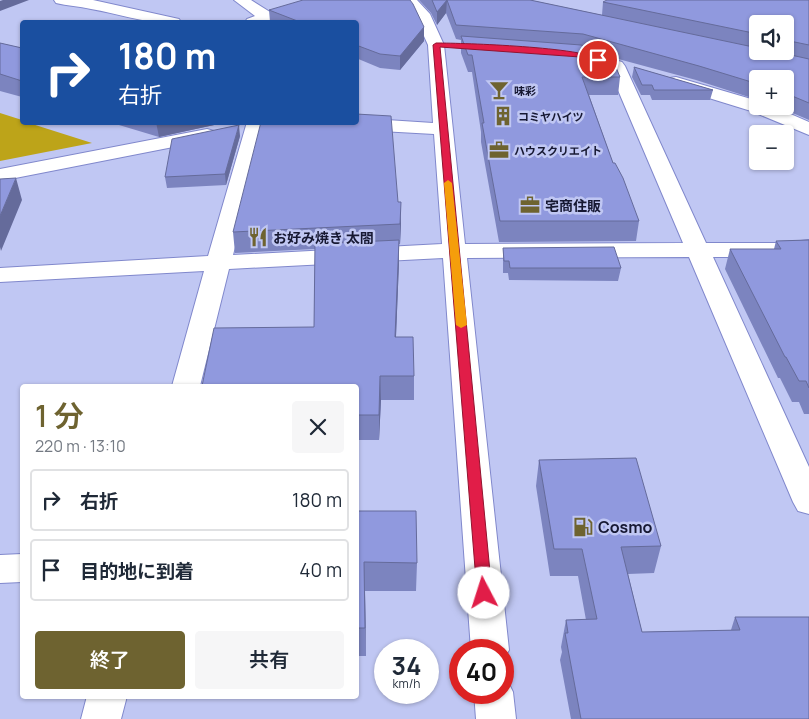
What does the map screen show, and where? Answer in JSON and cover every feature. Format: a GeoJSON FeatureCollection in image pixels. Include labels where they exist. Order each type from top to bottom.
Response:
{"type":"FeatureCollection","features":[{"type":"Feature","properties":{"kind":"street"},"geometry":{"type":"LineString","coordinates":[[61,0],[91,4],[164,20]]}},
{"type":"Feature","properties":{"kind":"street"},"geometry":{"type":"LineString","coordinates":[[241,0],[268,18]]}},
{"type":"Feature","properties":{"kind":"street"},"geometry":{"type":"LineString","coordinates":[[260,20],[326,0]]}},
{"type":"Feature","properties":{"kind":"street"},"geometry":{"type":"LineString","coordinates":[[408,0],[448,45],[443,129],[489,639]]}},
{"type":"Feature","properties":{"kind":"street"},"geometry":{"type":"LineString","coordinates":[[562,54],[581,55],[624,68],[696,250],[809,502]]}},
{"type":"Feature","properties":{"kind":"street"},"geometry":{"type":"LineString","coordinates":[[659,77],[758,107],[809,130]]}},
{"type":"Feature","properties":{"kind":"street"},"geometry":{"type":"LineString","coordinates":[[359,124],[443,129]]}},
{"type":"Feature","properties":{"kind":"street"},"geometry":{"type":"LineString","coordinates":[[0,175],[246,127],[219,262],[187,384]]}},
{"type":"Feature","properties":{"kind":"street"},"geometry":{"type":"LineString","coordinates":[[0,275],[423,251],[784,250],[809,247]]}},
{"type":"Feature","properties":{"kind":"street"},"geometry":{"type":"LineString","coordinates":[[0,569],[20,568]]}},
{"type":"Feature","properties":{"kind":"street"},"geometry":{"type":"LineString","coordinates":[[101,719],[106,699]]}},
{"type":"Feature","properties":{"kind":"street"},"geometry":{"type":"LineString","coordinates":[[494,704],[496,719]]}},
{"type":"Feature","properties":{"kind":"shaded area"},"geometry":{"type":"Polygon","coordinates":[[[0,113],[20,119],[20,125],[35,125],[92,143],[0,161],[0,113]]]}},
{"type":"Feature","properties":{"kind":"building"},"geometry":{"type":"Polygon","coordinates":[[[303,0],[410,0],[424,27],[400,56],[380,54],[359,46],[359,20],[295,20],[269,10],[303,0]]]}},
{"type":"Feature","properties":{"kind":"building"},"geometry":{"type":"Polygon","coordinates":[[[432,0],[447,0],[437,12],[432,0]]]}},
{"type":"Feature","properties":{"kind":"building"},"geometry":{"type":"Polygon","coordinates":[[[447,0],[530,0],[749,46],[749,60],[794,60],[794,56],[809,59],[809,103],[794,97],[794,70],[749,70],[749,81],[583,34],[456,25],[447,0]]]}},
{"type":"Feature","properties":{"kind":"building"},"geometry":{"type":"Polygon","coordinates":[[[607,0],[809,0],[809,45],[794,42],[794,15],[749,15],[749,32],[603,2],[607,0]]]}},
{"type":"Feature","properties":{"kind":"building"},"geometry":{"type":"Polygon","coordinates":[[[461,36],[581,45],[610,53],[620,77],[582,77],[613,163],[615,163],[623,178],[639,221],[500,221],[472,55],[468,55],[461,36]]]}},
{"type":"Feature","properties":{"kind":"building"},"geometry":{"type":"Polygon","coordinates":[[[0,43],[20,48],[20,80],[0,74],[0,43]]]}},
{"type":"Feature","properties":{"kind":"building"},"geometry":{"type":"Polygon","coordinates":[[[634,67],[713,90],[654,90],[652,85],[642,85],[634,67]]]}},
{"type":"Feature","properties":{"kind":"building"},"geometry":{"type":"Polygon","coordinates":[[[359,114],[391,116],[398,202],[401,202],[400,224],[233,232],[260,125],[359,125],[359,114]]]}},
{"type":"Feature","properties":{"kind":"building"},"geometry":{"type":"Polygon","coordinates":[[[239,125],[225,174],[165,177],[172,139],[239,125]]]}},
{"type":"Feature","properties":{"kind":"building"},"geometry":{"type":"Polygon","coordinates":[[[16,178],[0,216],[0,179],[16,178]]]}},
{"type":"Feature","properties":{"kind":"building"},"geometry":{"type":"Polygon","coordinates":[[[399,240],[395,337],[413,337],[414,376],[380,376],[379,415],[359,415],[359,384],[202,384],[214,328],[314,327],[315,244],[399,240]]]}},
{"type":"Feature","properties":{"kind":"building"},"geometry":{"type":"Polygon","coordinates":[[[809,240],[809,388],[806,381],[799,381],[785,357],[730,249],[781,249],[776,241],[809,240]]]}},
{"type":"Feature","properties":{"kind":"building"},"geometry":{"type":"Polygon","coordinates":[[[614,247],[621,268],[510,268],[509,261],[504,261],[503,248],[614,247]]]}},
{"type":"Feature","properties":{"kind":"building"},"geometry":{"type":"Polygon","coordinates":[[[636,458],[661,546],[621,547],[642,632],[740,630],[735,617],[809,617],[809,719],[581,719],[565,633],[568,633],[566,620],[597,619],[582,549],[554,549],[539,460],[636,458]]]}},
{"type":"Feature","properties":{"kind":"building"},"geometry":{"type":"Polygon","coordinates":[[[359,511],[416,511],[417,563],[364,562],[365,628],[359,628],[359,511]]]}},
{"type":"Feature","properties":{"kind":"slow traffic"},"geometry":{"type":"LineString","coordinates":[[448,183],[461,325]]}},
{"type":"Feature","properties":{"kind":"place","name":"味彩"},"geometry":{"type":"Point","coordinates":[499,90]}},
{"type":"Feature","properties":{"kind":"place","name":"コミヤハイツ"},"geometry":{"type":"Point","coordinates":[503,116]}},
{"type":"Feature","properties":{"kind":"place","name":"ハウスクリエイト"},"geometry":{"type":"Point","coordinates":[499,150]}},
{"type":"Feature","properties":{"kind":"place","name":"宅商住販"},"geometry":{"type":"Point","coordinates":[530,205]}},
{"type":"Feature","properties":{"kind":"place","name":"お好み焼き 太閤"},"geometry":{"type":"Point","coordinates":[258,237]}},
{"type":"Feature","properties":{"kind":"place","name":"Cosmo"},"geometry":{"type":"Point","coordinates":[583,527]}},
{"type":"Feature","properties":{"kind":"route"},"geometry":{"type":"LineString","coordinates":[[484,593],[436,45],[460,45],[581,55],[598,60]]}}]}
